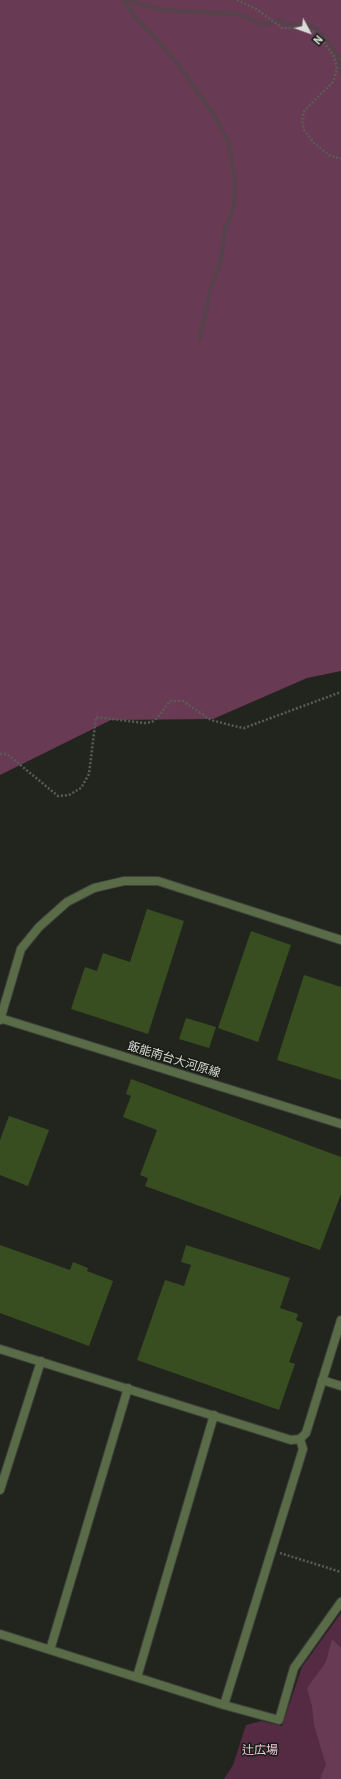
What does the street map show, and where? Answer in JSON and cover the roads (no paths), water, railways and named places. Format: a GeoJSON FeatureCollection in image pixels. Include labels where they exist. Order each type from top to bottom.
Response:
{"type":"FeatureCollection","features":[{"type":"Feature","properties":{"kind":"street"},"geometry":{"type":"LineString","coordinates":[[0,1019],[21,949],[39,927],[67,902],[94,888],[124,881],[158,881],[341,940]]}},
{"type":"Feature","properties":{"kind":"street","name":"飯能南台大河原線"},"geometry":{"type":"LineString","coordinates":[[0,1019],[341,1124]]}},
{"type":"Feature","properties":{"kind":"street"},"geometry":{"type":"LineString","coordinates":[[0,1349],[291,1440],[300,1440],[306,1433],[341,1320]]}},
{"type":"Feature","properties":{"kind":"street"},"geometry":{"type":"LineString","coordinates":[[0,1490],[41,1361]]}},
{"type":"Feature","properties":{"kind":"street"},"geometry":{"type":"LineString","coordinates":[[322,1380],[341,1386]]}},
{"type":"Feature","properties":{"kind":"street"},"geometry":{"type":"LineString","coordinates":[[50,1650],[128,1388]]}},
{"type":"Feature","properties":{"kind":"street"},"geometry":{"type":"LineString","coordinates":[[137,1677],[214,1415]]}},
{"type":"Feature","properties":{"kind":"street"},"geometry":{"type":"LineString","coordinates":[[224,1705],[303,1449],[300,1440]]}},
{"type":"Feature","properties":{"kind":"street"},"geometry":{"type":"LineString","coordinates":[[0,1634],[224,1705],[279,1720],[294,1668],[341,1602]]}},
{"type":"Feature","properties":{"kind":"waterway"},"geometry":{"type":"LineString","coordinates":[[123,0],[138,21],[151,33],[178,64],[215,117],[229,143],[235,181],[234,207],[225,229],[221,260],[210,291],[200,339]]}},
{"type":"Feature","properties":{"kind":"waterway"},"geometry":{"type":"LineString","coordinates":[[124,0],[163,10],[238,14],[264,25],[279,20],[285,24],[302,24],[312,26],[328,41],[339,59],[341,71]]}},
{"type":"Feature","properties":{"kind":"park label","name":"辻広場"},"geometry":{"type":"Point","coordinates":[260,1751]}}]}
